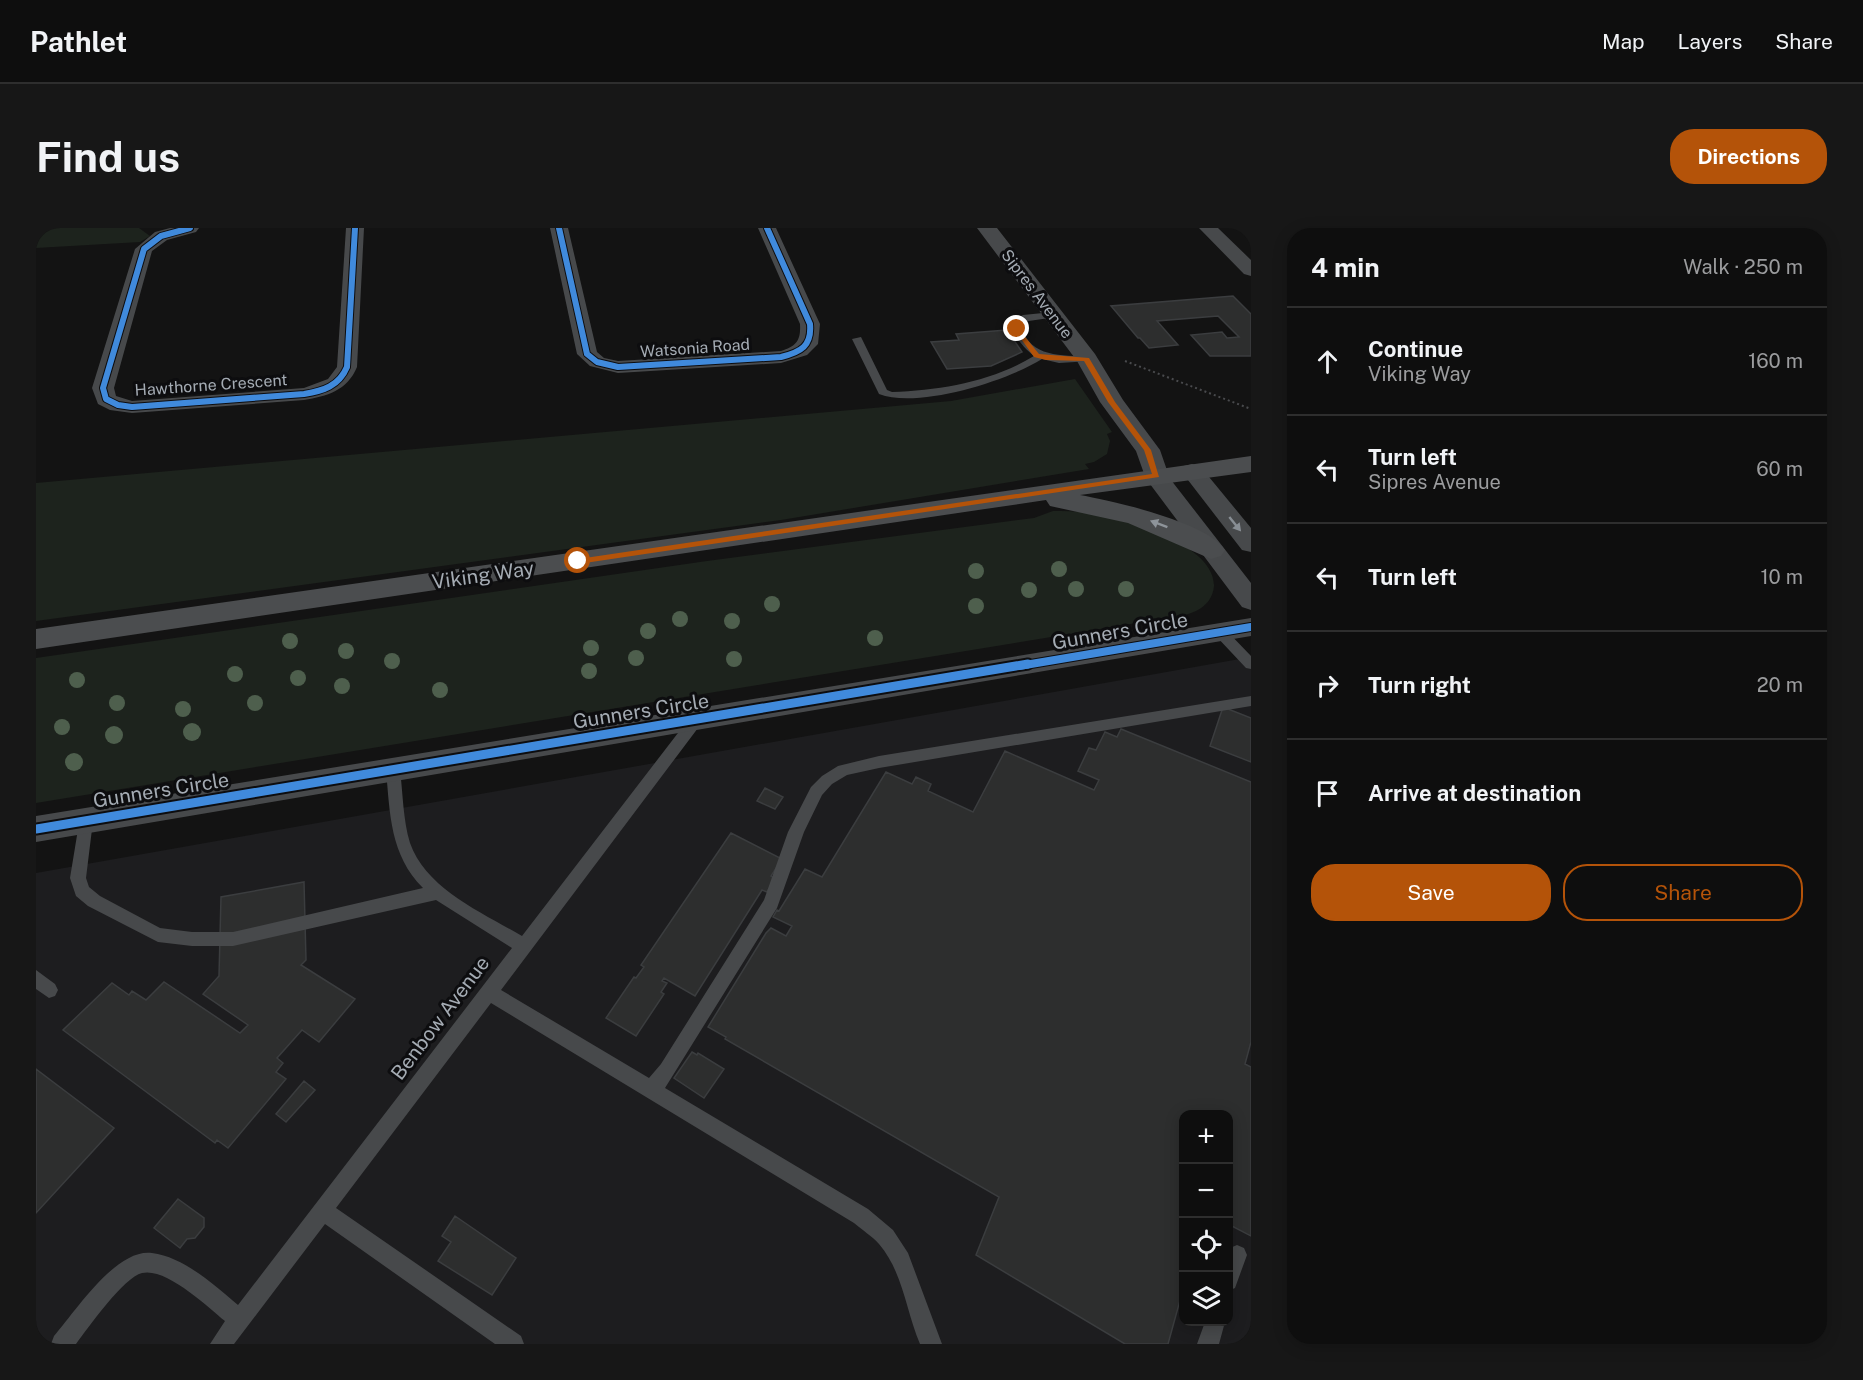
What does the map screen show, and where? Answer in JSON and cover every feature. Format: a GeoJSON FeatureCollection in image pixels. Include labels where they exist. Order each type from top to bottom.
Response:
{"type":"FeatureCollection","features":[{"type":"Feature","properties":{"kind":"main road","name":"Viking Way"},"geometry":{"type":"LineString","coordinates":[[36,639],[1251,464]]}},
{"type":"Feature","properties":{"kind":"main road"},"geometry":{"type":"LineString","coordinates":[[1024,495],[1094,506],[1138,516],[1178,531],[1211,550]]}},
{"type":"Feature","properties":{"kind":"street","name":"Hawthorne Crescent"},"geometry":{"type":"LineString","coordinates":[[190,228],[161,236],[144,249],[103,388],[106,399],[118,405],[132,407],[304,394],[325,389],[340,380],[347,367],[355,228]]}},
{"type":"Feature","properties":{"kind":"street","name":"Watsonia Road"},"geometry":{"type":"LineString","coordinates":[[559,228],[587,354],[597,362],[618,367],[781,357],[798,353],[808,345],[812,334],[810,324],[767,228]]}},
{"type":"Feature","properties":{"kind":"street","name":"Sipres Avenue"},"geometry":{"type":"LineString","coordinates":[[987,228],[1087,360],[1112,402],[1148,450],[1156,476],[1244,593]]}},
{"type":"Feature","properties":{"kind":"street"},"geometry":{"type":"LineString","coordinates":[[1208,228],[1251,270]]}},
{"type":"Feature","properties":{"kind":"street","name":"Sipres Avenue"},"geometry":{"type":"LineString","coordinates":[[1148,450],[1192,471],[1251,544]]}},
{"type":"Feature","properties":{"kind":"street"},"geometry":{"type":"LineString","coordinates":[[1142,645],[1221,612],[1244,593]]}},
{"type":"Feature","properties":{"kind":"street","name":"Gunners Circle"},"geometry":{"type":"LineString","coordinates":[[36,829],[1251,627]]}},
{"type":"Feature","properties":{"kind":"lane"},"geometry":{"type":"LineString","coordinates":[[1053,315],[1023,318],[1017,321],[1017,329],[1031,351],[1040,356],[1087,360]]}},
{"type":"Feature","properties":{"kind":"lane"},"geometry":{"type":"LineString","coordinates":[[857,339],[883,392],[891,395],[959,387],[1020,368],[1040,356]]}},
{"type":"Feature","properties":{"kind":"lane"},"geometry":{"type":"LineString","coordinates":[[1220,632],[1251,664]]}},
{"type":"Feature","properties":{"kind":"lane"},"geometry":{"type":"LineString","coordinates":[[652,1089],[667,1070],[771,903],[796,832],[816,791],[827,780],[843,770],[879,762],[1251,700]]}},
{"type":"Feature","properties":{"kind":"lane","name":"Benbow Avenue"},"geometry":{"type":"LineString","coordinates":[[221,1344],[696,720]]}},
{"type":"Feature","properties":{"kind":"lane"},"geometry":{"type":"LineString","coordinates":[[393,770],[400,832],[406,853],[418,871],[438,892],[466,912],[524,945]]}},
{"type":"Feature","properties":{"kind":"lane"},"geometry":{"type":"LineString","coordinates":[[85,821],[78,878],[82,891],[94,901],[158,935],[192,939],[233,939],[438,892]]}},
{"type":"Feature","properties":{"kind":"lane"},"geometry":{"type":"LineString","coordinates":[[489,992],[861,1216],[887,1238],[899,1257],[922,1326],[931,1344]]}},
{"type":"Feature","properties":{"kind":"lane"},"geometry":{"type":"LineString","coordinates":[[322,1210],[513,1344]]}},
{"type":"Feature","properties":{"kind":"lane"},"geometry":{"type":"LineString","coordinates":[[1231,1272],[1237,1255]]}},
{"type":"Feature","properties":{"kind":"lane"},"geometry":{"type":"LineString","coordinates":[[62,1344],[107,1290],[123,1274],[142,1263],[159,1264],[175,1271],[239,1319]]}},
{"type":"Feature","properties":{"kind":"lane"},"geometry":{"type":"LineString","coordinates":[[1208,1344],[1214,1326]]}},
{"type":"Feature","properties":{"kind":"path"},"geometry":{"type":"LineString","coordinates":[[1125,361],[1251,409]]}},
{"type":"Feature","properties":{"kind":"shaded area"},"geometry":{"type":"Polygon","coordinates":[[[36,228],[139,228],[150,236],[140,242],[36,248],[36,228]]]}},
{"type":"Feature","properties":{"kind":"shaded area"},"geometry":{"type":"Polygon","coordinates":[[[1075,379],[1112,432],[1107,434],[1110,441],[1107,454],[1094,462],[1085,464],[1089,469],[781,520],[36,621],[36,483],[951,401],[1075,379]]]}},
{"type":"Feature","properties":{"kind":"shaded area"},"geometry":{"type":"Polygon","coordinates":[[[1053,511],[1086,512],[1110,516],[1145,527],[1177,542],[1204,561],[1211,573],[1214,586],[1211,598],[1196,611],[1176,617],[36,803],[36,658],[707,561],[1034,518],[1053,511]]]}},
{"type":"Feature","properties":{"kind":"shaded area"},"geometry":{"type":"Polygon","coordinates":[[[1251,657],[1251,1344],[36,1344],[36,873],[1251,657]]]}},
{"type":"Feature","properties":{"kind":"building"},"geometry":{"type":"Polygon","coordinates":[[[1233,296],[1251,314],[1251,356],[1210,356],[1191,335],[1222,332],[1227,338],[1239,337],[1218,316],[1157,321],[1178,345],[1149,348],[1111,306],[1233,296]]]}},
{"type":"Feature","properties":{"kind":"building"},"geometry":{"type":"Polygon","coordinates":[[[1007,330],[1022,352],[991,366],[947,369],[931,342],[959,340],[956,334],[1007,330]]]}},
{"type":"Feature","properties":{"kind":"building"},"geometry":{"type":"Polygon","coordinates":[[[1223,707],[1251,718],[1251,762],[1210,746],[1223,707]]]}},
{"type":"Feature","properties":{"kind":"building"},"geometry":{"type":"Polygon","coordinates":[[[1121,729],[1251,782],[1251,1042],[1245,1064],[1251,1067],[1251,1236],[1233,1227],[1233,1110],[1179,1110],[1179,1304],[1168,1344],[1125,1344],[976,1255],[999,1197],[708,1027],[766,933],[771,928],[786,936],[792,926],[773,917],[777,910],[779,911],[805,869],[822,877],[886,772],[912,784],[916,777],[931,784],[928,791],[973,812],[1005,751],[1094,790],[1099,780],[1078,771],[1089,748],[1096,750],[1105,732],[1117,737],[1121,729]]]}},
{"type":"Feature","properties":{"kind":"building"},"geometry":{"type":"Polygon","coordinates":[[[765,788],[783,797],[775,809],[757,801],[765,788]]]}},
{"type":"Feature","properties":{"kind":"building"},"geometry":{"type":"Polygon","coordinates":[[[731,833],[782,859],[771,876],[775,879],[767,892],[762,890],[695,996],[664,978],[662,981],[667,983],[661,992],[664,994],[636,1036],[606,1018],[634,977],[636,978],[644,967],[641,965],[731,833]]]}},
{"type":"Feature","properties":{"kind":"building"},"geometry":{"type":"Polygon","coordinates":[[[304,882],[306,960],[301,965],[355,999],[319,1042],[302,1030],[277,1058],[283,1063],[276,1072],[286,1079],[228,1148],[217,1140],[215,1143],[63,1030],[112,983],[129,995],[132,991],[146,1000],[164,982],[240,1033],[248,1025],[203,994],[219,976],[221,897],[304,882]]]}},
{"type":"Feature","properties":{"kind":"building"},"geometry":{"type":"Polygon","coordinates":[[[692,1052],[697,1055],[698,1053],[724,1069],[704,1098],[674,1078],[692,1052]]]}},
{"type":"Feature","properties":{"kind":"building"},"geometry":{"type":"Polygon","coordinates":[[[36,1069],[114,1128],[36,1213],[36,1069]]]}},
{"type":"Feature","properties":{"kind":"building"},"geometry":{"type":"Polygon","coordinates":[[[304,1081],[315,1090],[286,1122],[276,1114],[304,1081]]]}},
{"type":"Feature","properties":{"kind":"building"},"geometry":{"type":"Polygon","coordinates":[[[178,1199],[204,1218],[204,1227],[195,1238],[187,1239],[180,1248],[154,1228],[178,1199]]]}},
{"type":"Feature","properties":{"kind":"building"},"geometry":{"type":"Polygon","coordinates":[[[455,1216],[516,1258],[492,1295],[438,1261],[451,1242],[442,1236],[455,1216]]]}},
{"type":"Feature","properties":{"kind":"cycle path"},"geometry":{"type":"LineString","coordinates":[[190,228],[161,236],[144,249],[103,388],[106,399],[118,405],[132,407],[304,394],[336,383],[347,367],[355,228]]}},
{"type":"Feature","properties":{"kind":"cycle path"},"geometry":{"type":"LineString","coordinates":[[559,228],[587,354],[597,362],[618,367],[781,357],[804,348],[810,339],[810,324],[767,228]]}},
{"type":"Feature","properties":{"kind":"cycle path"},"geometry":{"type":"LineString","coordinates":[[36,829],[1251,627]]}},
{"type":"Feature","properties":{"kind":"route"},"geometry":{"type":"LineString","coordinates":[[578,561],[1156,476],[1148,450],[1112,402],[1087,360],[1046,358],[1037,355],[1031,351],[1017,329]]}}]}
